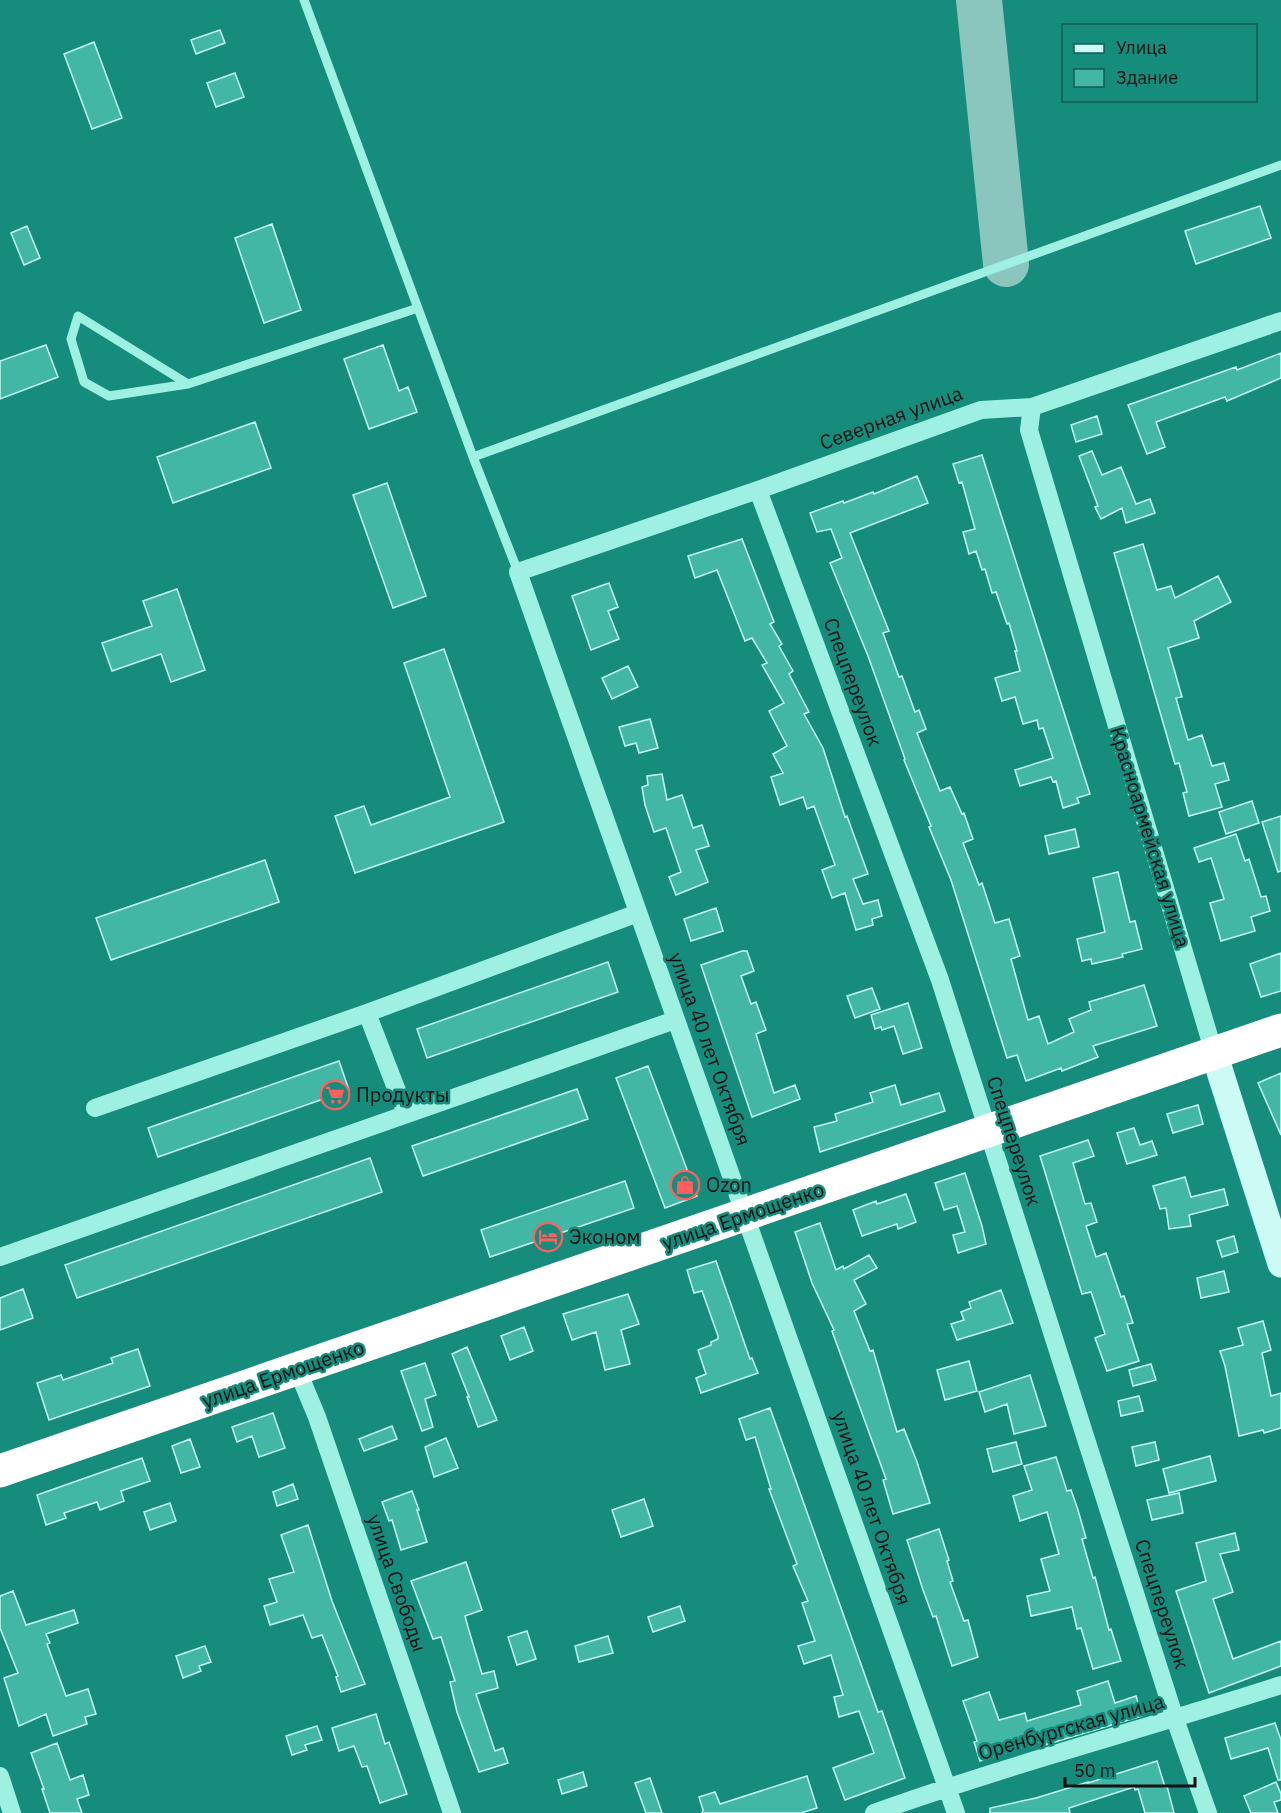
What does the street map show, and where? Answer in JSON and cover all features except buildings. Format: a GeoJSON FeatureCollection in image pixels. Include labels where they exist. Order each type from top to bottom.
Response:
{"type":"FeatureCollection","features":[{"type":"Feature","properties":{"kind":"highway","name":"улица Ермощенко"},"geometry":{"type":"LineString","coordinates":[[0,1471],[1281,1030]]}},
{"type":"Feature","properties":{"kind":"street","name":"Северная улица"},"geometry":{"type":"LineString","coordinates":[[519,572],[981,410],[1032,407],[1281,321]]}},
{"type":"Feature","properties":{"kind":"street","name":"Красноармейская улица"},"geometry":{"type":"LineString","coordinates":[[1032,407],[1029,430],[1214,1053],[1281,1264]]}},
{"type":"Feature","properties":{"kind":"street","name":"Спецпереулок"},"geometry":{"type":"LineString","coordinates":[[758,490],[940,980],[1175,1719],[1208,1813]]}},
{"type":"Feature","properties":{"kind":"street","name":"улица 40 лет Октября"},"geometry":{"type":"LineString","coordinates":[[519,572],[956,1813]]}},
{"type":"Feature","properties":{"kind":"street"},"geometry":{"type":"LineString","coordinates":[[95,1108],[367,1013],[638,913]]}},
{"type":"Feature","properties":{"kind":"street"},"geometry":{"type":"LineString","coordinates":[[367,1013],[406,1114]]}},
{"type":"Feature","properties":{"kind":"street"},"geometry":{"type":"LineString","coordinates":[[0,1257],[675,1020]]}},
{"type":"Feature","properties":{"kind":"street","name":"улица Свободы"},"geometry":{"type":"LineString","coordinates":[[297,1369],[317,1417],[452,1813]]}},
{"type":"Feature","properties":{"kind":"street","name":"Оренбургская улица"},"geometry":{"type":"LineString","coordinates":[[874,1813],[947,1786],[1175,1719],[1281,1685]]}},
{"type":"Feature","properties":{"kind":"street"},"geometry":{"type":"LineString","coordinates":[[0,1776],[12,1813]]}},
{"type":"Feature","properties":{"kind":"lane"},"geometry":{"type":"LineString","coordinates":[[304,0],[473,457],[519,572]]}},
{"type":"Feature","properties":{"kind":"lane"},"geometry":{"type":"LineString","coordinates":[[473,457],[1281,165]]}},
{"type":"Feature","properties":{"kind":"lane"},"geometry":{"type":"LineString","coordinates":[[188,384],[78,316],[71,339],[84,382],[109,396],[188,384],[418,308]]}},
{"type":"Feature","properties":{"kind":"taxiway"},"geometry":{"type":"LineString","coordinates":[[979,0],[1006,264]]}},
{"type":"Feature","properties":{"kind":"place","name":"Продукты"},"geometry":{"type":"Point","coordinates":[335,1095]}},
{"type":"Feature","properties":{"kind":"place","name":"Ozon"},"geometry":{"type":"Point","coordinates":[685,1185]}},
{"type":"Feature","properties":{"kind":"place","name":"Эконом"},"geometry":{"type":"Point","coordinates":[548,1237]}}]}
